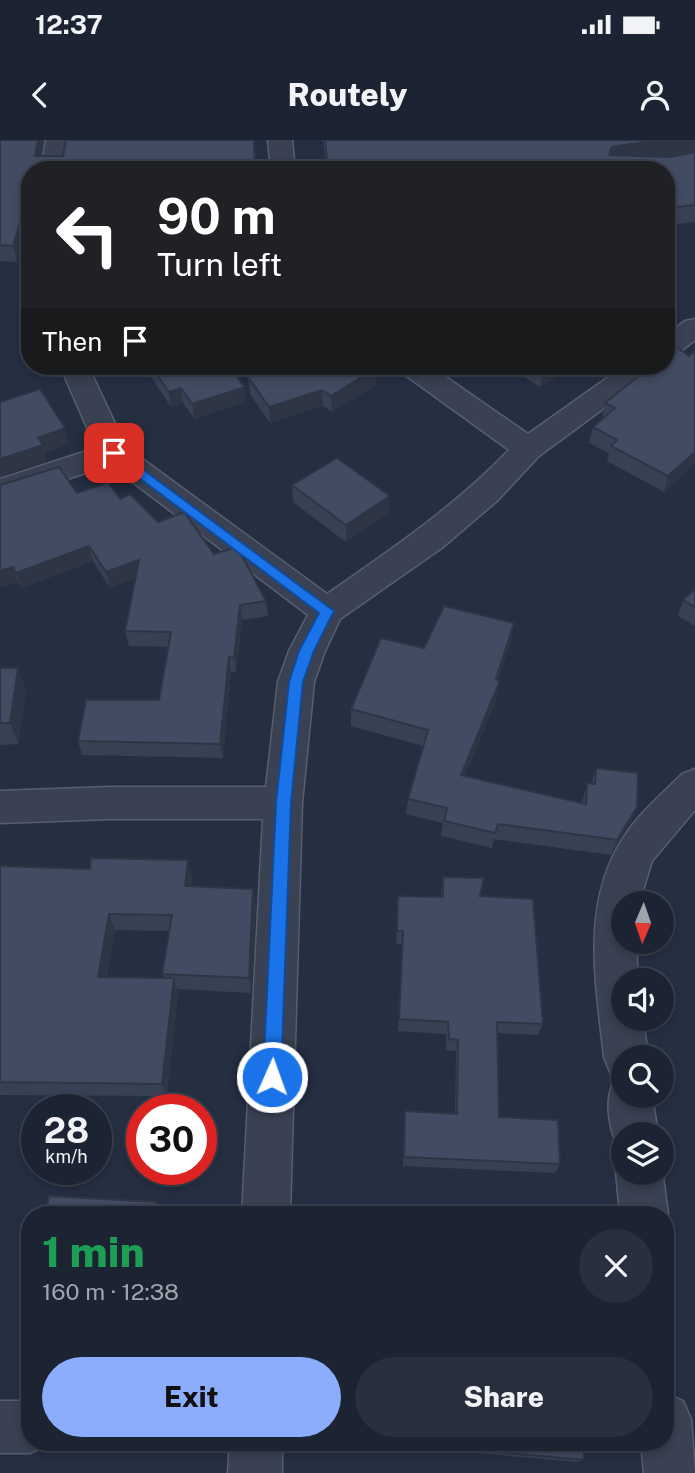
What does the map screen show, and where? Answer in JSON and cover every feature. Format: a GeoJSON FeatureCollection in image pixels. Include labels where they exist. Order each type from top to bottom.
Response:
{"type":"FeatureCollection","features":[{"type":"Feature","properties":{"kind":"street"},"geometry":{"type":"LineString","coordinates":[[54,161],[58,140]]}},
{"type":"Feature","properties":{"kind":"street"},"geometry":{"type":"LineString","coordinates":[[280,140],[282,161]]}},
{"type":"Feature","properties":{"kind":"street"},"geometry":{"type":"LineString","coordinates":[[675,342],[695,327]]}},
{"type":"Feature","properties":{"kind":"street"},"geometry":{"type":"LineString","coordinates":[[78,375],[114,453],[327,611]]}},
{"type":"Feature","properties":{"kind":"street"},"geometry":{"type":"LineString","coordinates":[[424,375],[528,449]]}},
{"type":"Feature","properties":{"kind":"street"},"geometry":{"type":"LineString","coordinates":[[266,1206],[284,803],[296,682],[307,651],[327,611],[431,539],[486,492],[528,449],[631,375]]}},
{"type":"Feature","properties":{"kind":"street"},"geometry":{"type":"LineString","coordinates":[[0,490],[114,453]]}},
{"type":"Feature","properties":{"kind":"street"},"geometry":{"type":"LineString","coordinates":[[625,1045],[616,963],[617,905],[632,859],[695,785]]}},
{"type":"Feature","properties":{"kind":"street"},"geometry":{"type":"LineString","coordinates":[[0,807],[110,803],[284,803]]}},
{"type":"Feature","properties":{"kind":"street"},"geometry":{"type":"LineString","coordinates":[[641,1185],[643,1206]]}},
{"type":"Feature","properties":{"kind":"street"},"geometry":{"type":"LineString","coordinates":[[0,1427],[21,1427]]}},
{"type":"Feature","properties":{"kind":"street"},"geometry":{"type":"LineString","coordinates":[[255,1473],[256,1451]]}},
{"type":"Feature","properties":{"kind":"street"},"geometry":{"type":"LineString","coordinates":[[669,1451],[671,1473]]}},
{"type":"Feature","properties":{"kind":"building"},"geometry":{"type":"Polygon","coordinates":[[[0,140],[38,140],[35,156],[63,156],[66,140],[254,140],[255,161],[21,161],[21,219],[13,246],[0,245],[0,140]]]}},
{"type":"Feature","properties":{"kind":"building"},"geometry":{"type":"Polygon","coordinates":[[[325,140],[659,140],[612,147],[609,155],[671,157],[695,152],[695,205],[675,207],[675,161],[327,161],[325,140]]]}},
{"type":"Feature","properties":{"kind":"building"},"geometry":{"type":"Polygon","coordinates":[[[675,346],[689,356],[695,351],[695,452],[668,476],[611,446],[617,440],[593,427],[615,408],[605,403],[640,375],[675,375],[675,346]]]}},
{"type":"Feature","properties":{"kind":"building"},"geometry":{"type":"Polygon","coordinates":[[[157,375],[235,375],[245,387],[192,404],[181,388],[169,392],[157,375]]]}},
{"type":"Feature","properties":{"kind":"building"},"geometry":{"type":"Polygon","coordinates":[[[365,375],[331,396],[322,390],[269,407],[248,377],[365,375]]]}},
{"type":"Feature","properties":{"kind":"building"},"geometry":{"type":"Polygon","coordinates":[[[40,389],[65,428],[38,438],[43,445],[0,459],[0,402],[40,389]]]}},
{"type":"Feature","properties":{"kind":"building"},"geometry":{"type":"Polygon","coordinates":[[[337,458],[390,496],[346,525],[292,485],[337,458]]]}},
{"type":"Feature","properties":{"kind":"building"},"geometry":{"type":"Polygon","coordinates":[[[59,467],[77,493],[108,482],[120,499],[130,494],[158,522],[184,512],[214,554],[234,548],[241,554],[266,601],[240,605],[234,658],[229,657],[220,744],[78,741],[86,700],[159,700],[171,632],[125,631],[139,560],[106,572],[89,546],[16,573],[13,567],[0,571],[0,485],[59,467]]]}},
{"type":"Feature","properties":{"kind":"building"},"geometry":{"type":"Polygon","coordinates":[[[695,589],[695,607],[683,600],[695,589]]]}},
{"type":"Feature","properties":{"kind":"building"},"geometry":{"type":"Polygon","coordinates":[[[444,606],[514,623],[496,679],[500,681],[461,775],[586,804],[587,783],[595,784],[596,768],[638,773],[637,807],[617,840],[498,824],[495,833],[444,821],[447,808],[408,799],[428,730],[351,709],[381,638],[424,648],[444,606]]]}},
{"type":"Feature","properties":{"kind":"building"},"geometry":{"type":"Polygon","coordinates":[[[0,668],[18,668],[10,723],[0,723],[0,668]]]}},
{"type":"Feature","properties":{"kind":"building"},"geometry":{"type":"Polygon","coordinates":[[[91,858],[188,860],[185,886],[253,889],[249,978],[162,974],[172,915],[109,914],[98,977],[174,978],[162,1084],[0,1082],[0,866],[90,869],[91,858]]]}},
{"type":"Feature","properties":{"kind":"building"},"geometry":{"type":"Polygon","coordinates":[[[443,877],[484,878],[480,896],[533,899],[543,1024],[497,1022],[499,1117],[558,1120],[560,1164],[404,1157],[405,1111],[457,1114],[458,1040],[449,1039],[448,1022],[399,1019],[403,931],[397,931],[398,896],[443,897],[443,877]]]}},
{"type":"Feature","properties":{"kind":"building"},"geometry":{"type":"Polygon","coordinates":[[[49,1196],[157,1202],[156,1206],[47,1206],[49,1196]]]}},
{"type":"Feature","properties":{"kind":"building"},"geometry":{"type":"Polygon","coordinates":[[[486,1451],[584,1451],[584,1460],[486,1451]]]}},
{"type":"Feature","properties":{"kind":"route"},"geometry":{"type":"LineString","coordinates":[[114,453],[327,611],[307,651],[296,682],[284,803],[272,1077]]}}]}
